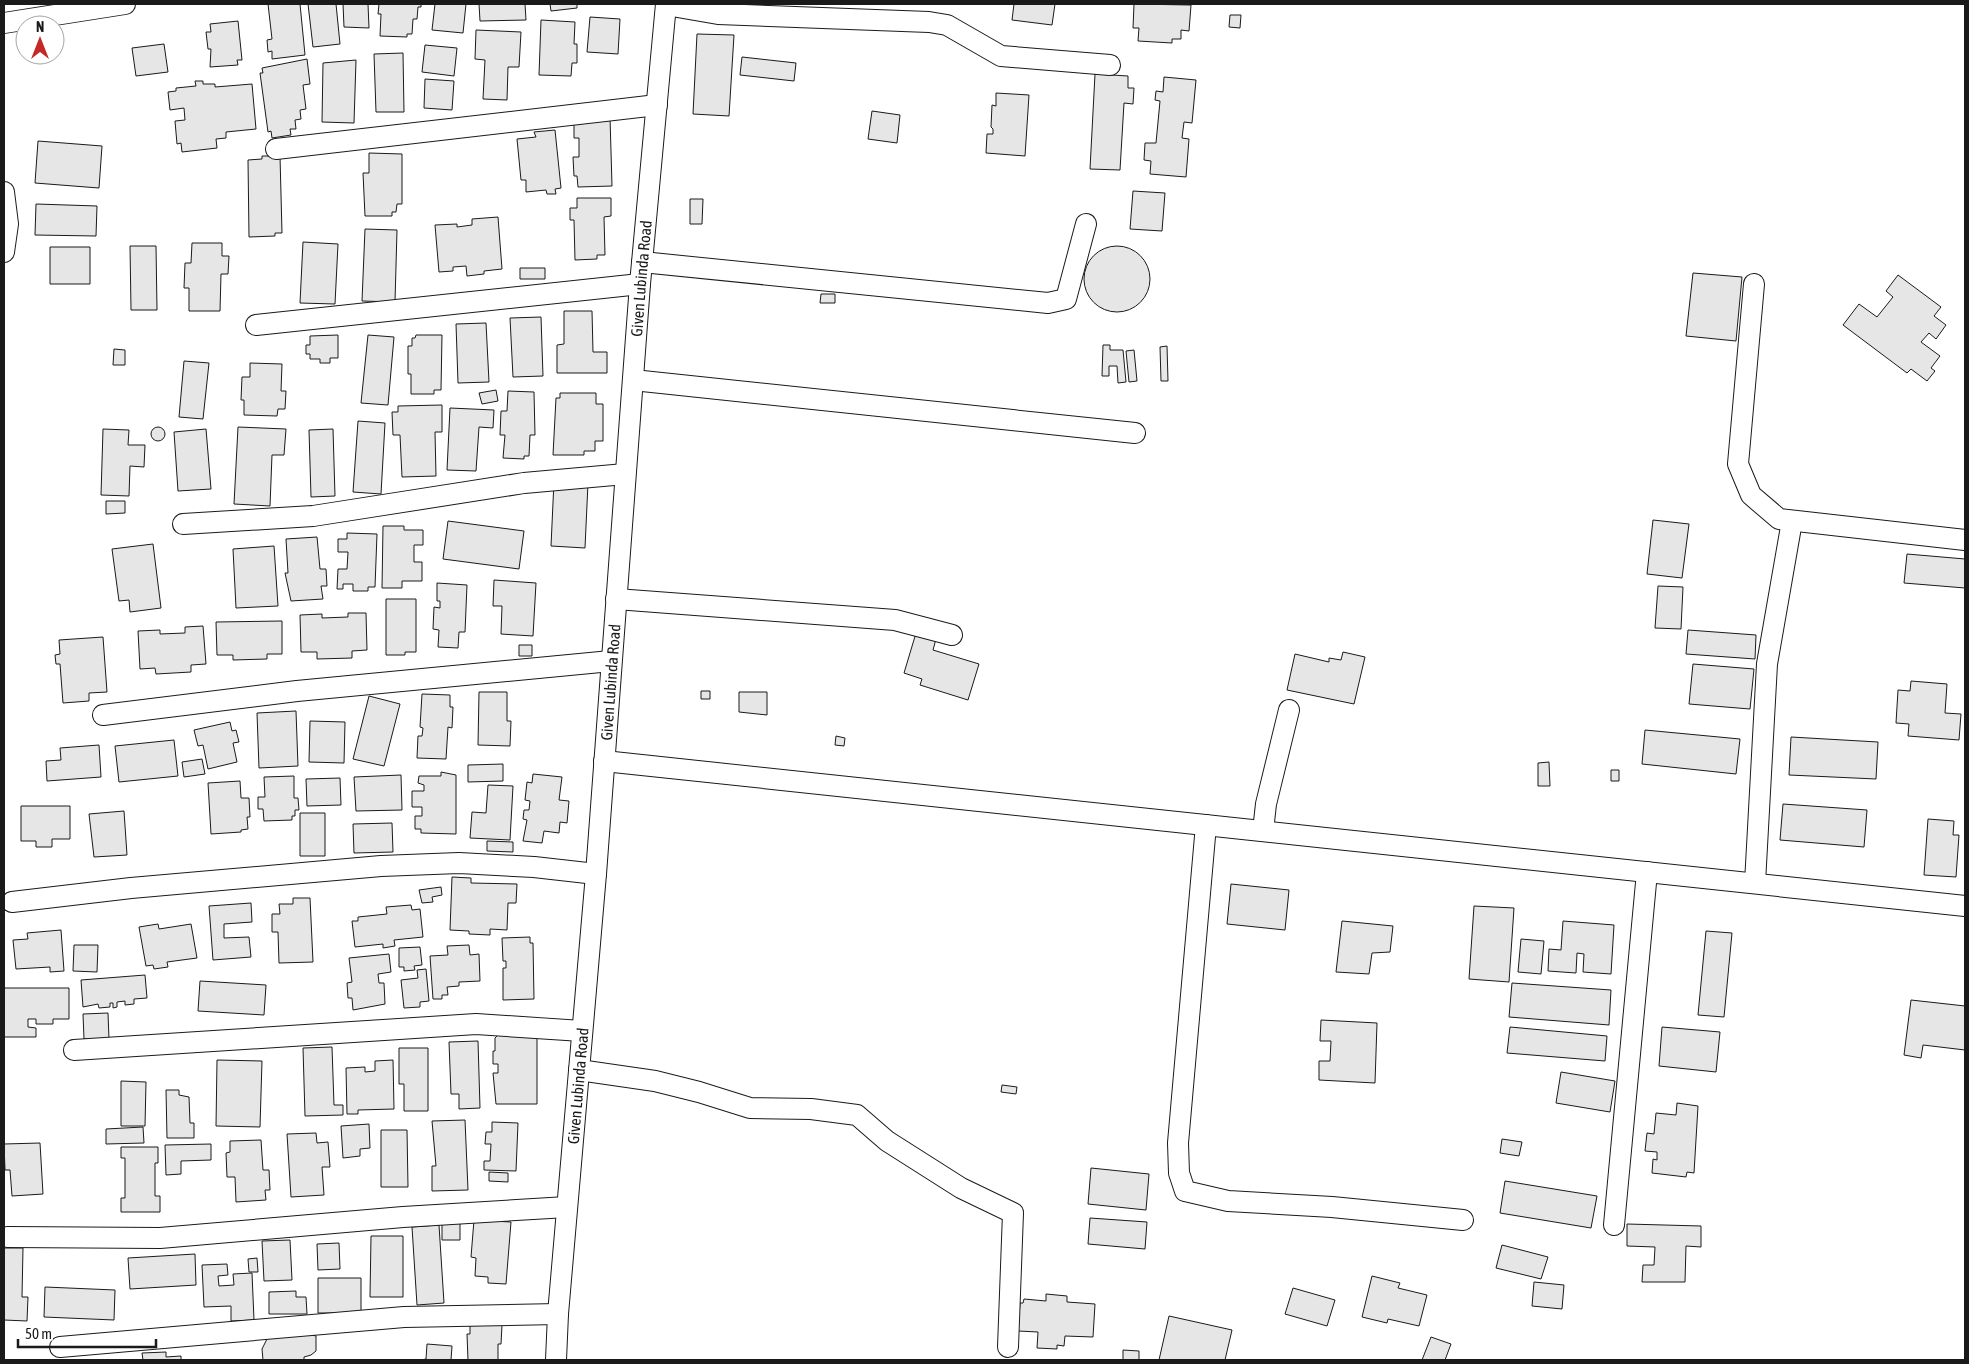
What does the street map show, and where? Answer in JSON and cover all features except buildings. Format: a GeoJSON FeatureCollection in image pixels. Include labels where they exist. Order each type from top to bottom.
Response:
{"type":"FeatureCollection","features":[{"type":"Feature","properties":{"kind":"street"},"geometry":{"type":"LineString","coordinates":[[4,23],[125,4]]}},
{"type":"Feature","properties":{"kind":"street"},"geometry":{"type":"LineString","coordinates":[[666,4],[718,14],[929,22],[947,25],[987,50],[1001,56],[1110,65]]}},
{"type":"Feature","properties":{"kind":"street","name":"Given Lubinda Road"},"geometry":{"type":"LineString","coordinates":[[556,1360],[558,1314],[596,874],[640,284],[666,4]]}},
{"type":"Feature","properties":{"kind":"street"},"geometry":{"type":"LineString","coordinates":[[276,149],[657,105]]}},
{"type":"Feature","properties":{"kind":"street"},"geometry":{"type":"LineString","coordinates":[[4,192],[6,225],[4,252]]}},
{"type":"Feature","properties":{"kind":"street"},"geometry":{"type":"LineString","coordinates":[[642,262],[1048,303],[1066,299],[1086,224]]}},
{"type":"Feature","properties":{"kind":"street"},"geometry":{"type":"LineString","coordinates":[[256,325],[640,284]]}},
{"type":"Feature","properties":{"kind":"street"},"geometry":{"type":"LineString","coordinates":[[1754,284],[1738,464],[1751,495],[1785,520],[1965,540]]}},
{"type":"Feature","properties":{"kind":"street"},"geometry":{"type":"LineString","coordinates":[[633,380],[1135,433]]}},
{"type":"Feature","properties":{"kind":"street"},"geometry":{"type":"LineString","coordinates":[[183,524],[313,516],[524,483],[626,474]]}},
{"type":"Feature","properties":{"kind":"street"},"geometry":{"type":"LineString","coordinates":[[1755,883],[1767,664],[1785,520]]}},
{"type":"Feature","properties":{"kind":"street"},"geometry":{"type":"LineString","coordinates":[[616,599],[895,620],[952,635]]}},
{"type":"Feature","properties":{"kind":"street"},"geometry":{"type":"LineString","coordinates":[[103,715],[297,691],[611,661]]}},
{"type":"Feature","properties":{"kind":"street"},"geometry":{"type":"LineString","coordinates":[[1264,831],[1266,804],[1288,710]]}},
{"type":"Feature","properties":{"kind":"street"},"geometry":{"type":"LineString","coordinates":[[604,761],[1965,906]]}},
{"type":"Feature","properties":{"kind":"street"},"geometry":{"type":"LineString","coordinates":[[1206,825],[1178,1143],[1179,1173],[1185,1191],[1228,1201],[1332,1207],[1463,1220]]}},
{"type":"Feature","properties":{"kind":"street"},"geometry":{"type":"LineString","coordinates":[[12,902],[131,888],[381,866],[459,863],[534,867],[596,874]]}},
{"type":"Feature","properties":{"kind":"street"},"geometry":{"type":"LineString","coordinates":[[1614,1225],[1647,872]]}},
{"type":"Feature","properties":{"kind":"street"},"geometry":{"type":"LineString","coordinates":[[74,1050],[476,1024],[582,1030]]}},
{"type":"Feature","properties":{"kind":"street"},"geometry":{"type":"LineString","coordinates":[[579,1070],[655,1081],[700,1092],[750,1108],[811,1109],[857,1115],[887,1141],[961,1188],[1013,1212],[1008,1347]]}},
{"type":"Feature","properties":{"kind":"street"},"geometry":{"type":"LineString","coordinates":[[7,1238],[160,1238],[403,1217],[567,1207]]}},
{"type":"Feature","properties":{"kind":"street"},"geometry":{"type":"LineString","coordinates":[[60,1347],[404,1317],[558,1314]]}}]}
